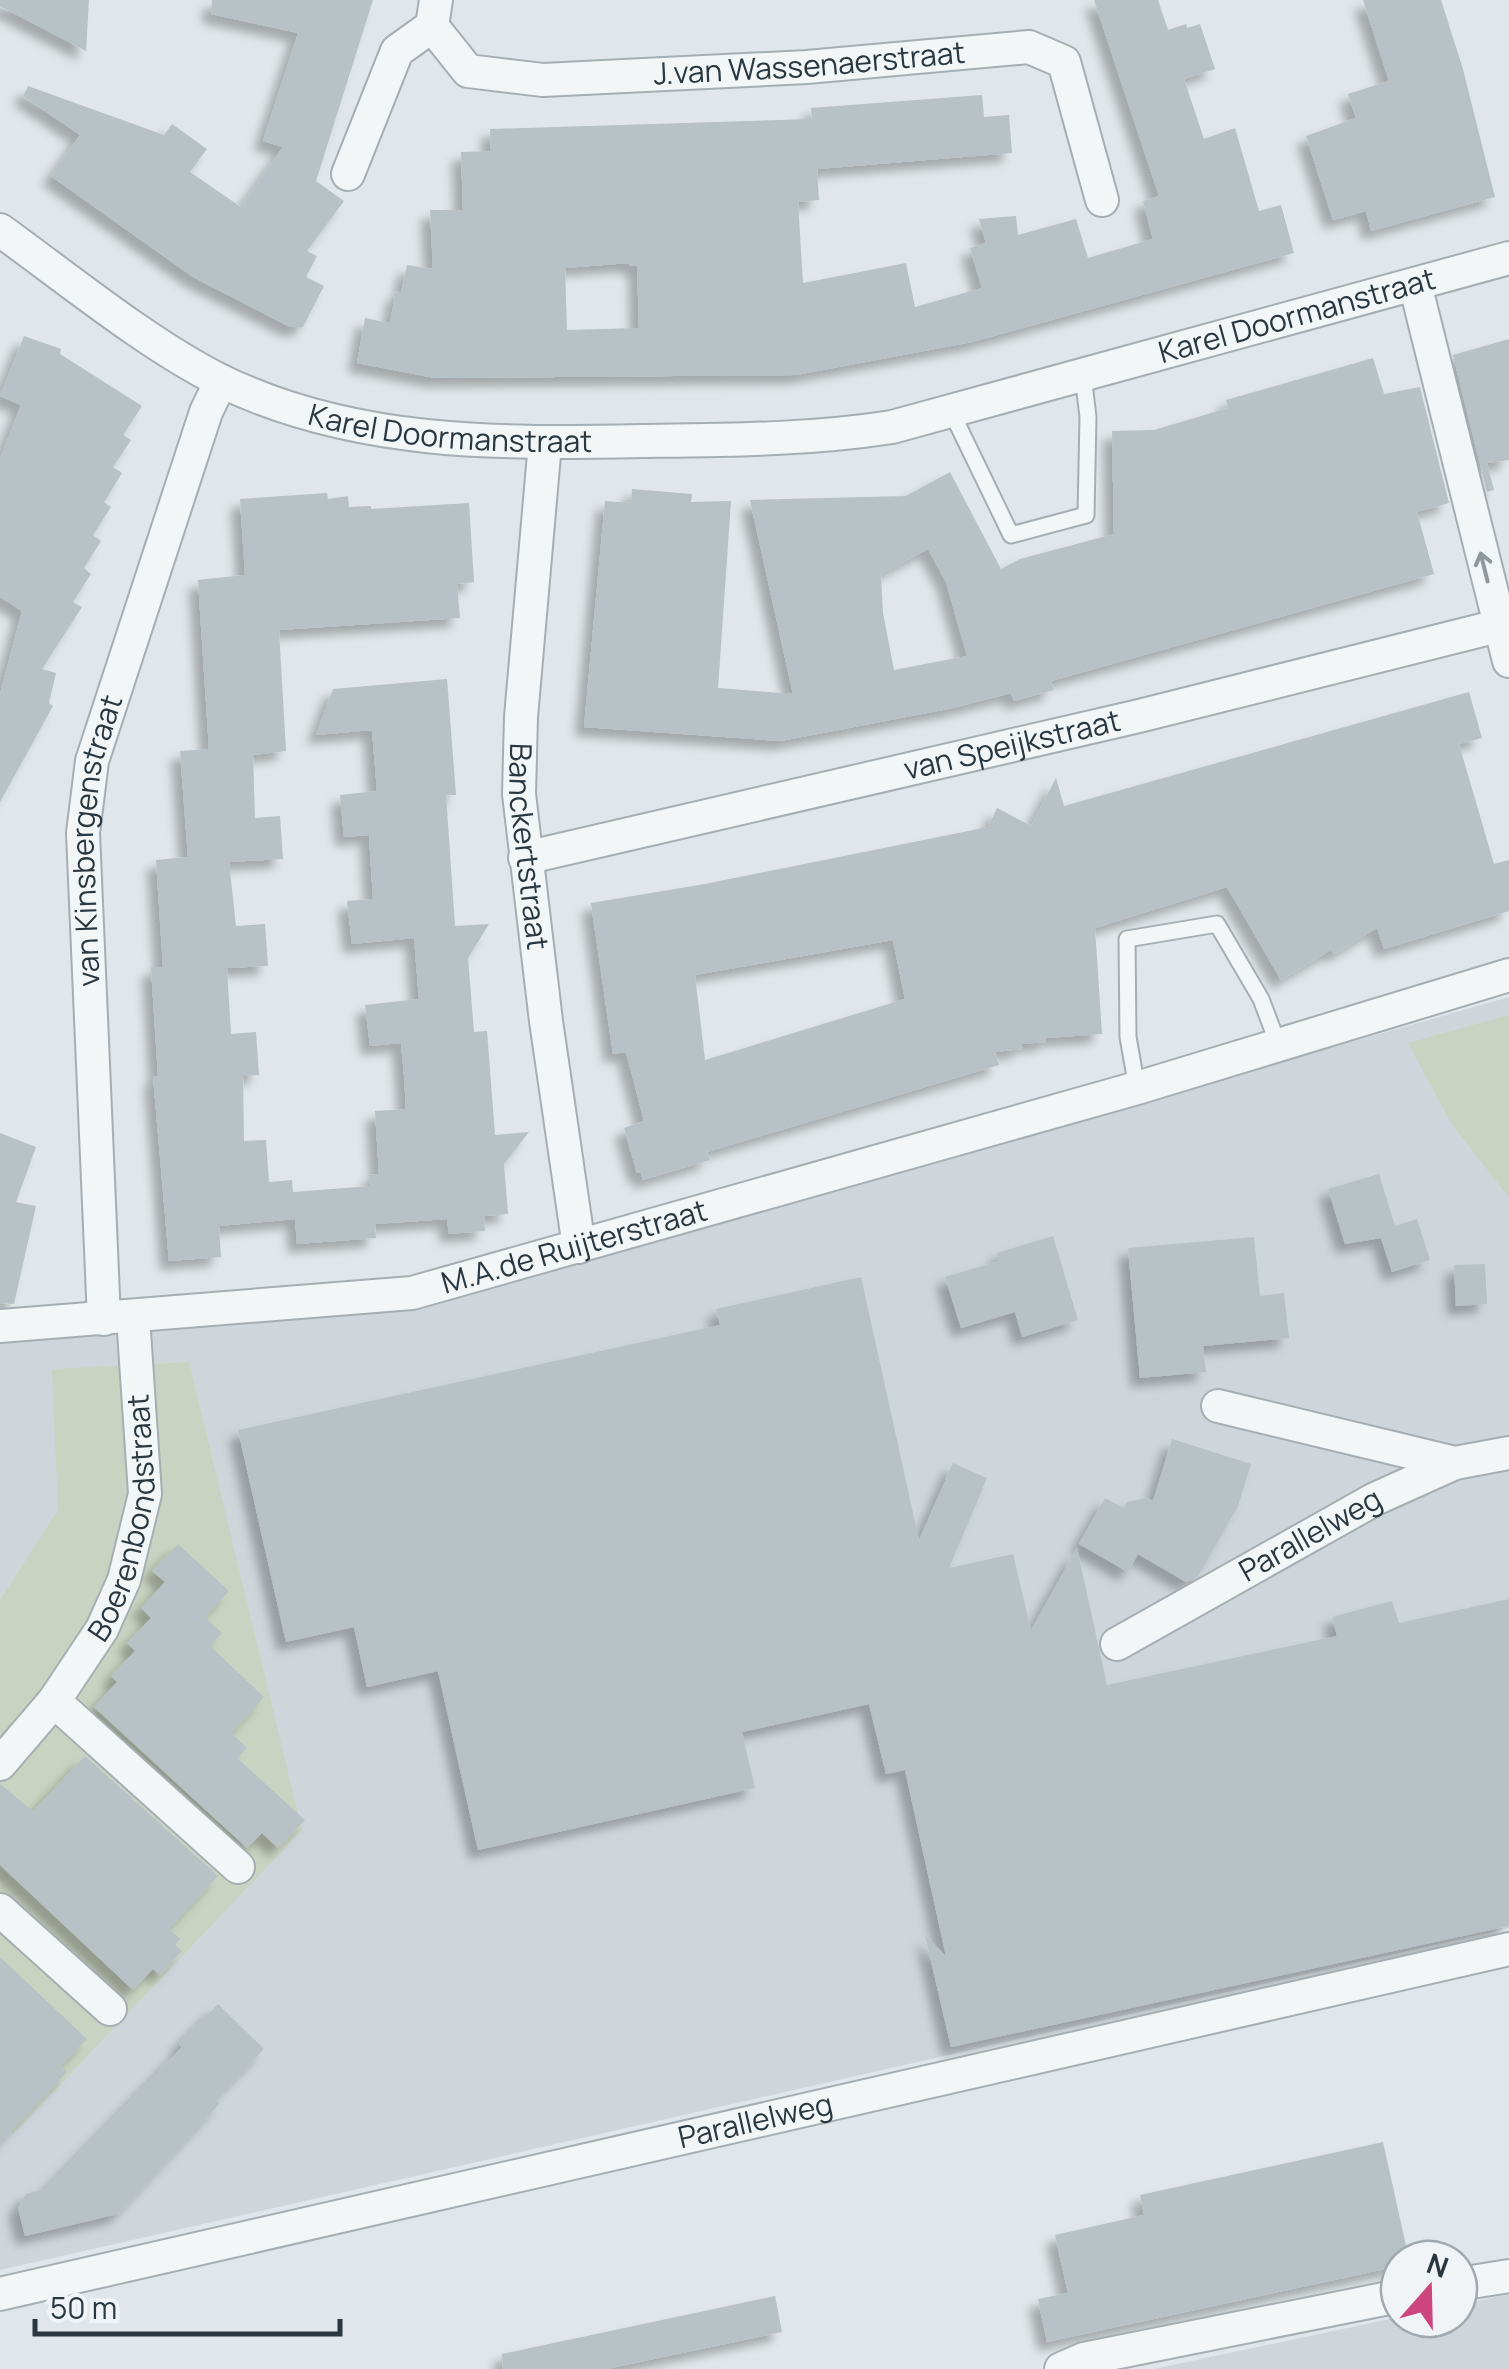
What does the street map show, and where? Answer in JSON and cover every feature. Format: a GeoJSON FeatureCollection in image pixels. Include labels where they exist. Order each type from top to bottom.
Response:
{"type":"FeatureCollection","features":[{"type":"Feature","properties":{"kind":"street","name":"J.van Wassenaerstraat"},"geometry":{"type":"LineString","coordinates":[[348,174],[397,51],[434,13],[468,71],[543,80],[807,67],[1029,47],[1064,62],[1102,200]]}},
{"type":"Feature","properties":{"kind":"street","name":"Karel Doormanstraat"},"geometry":{"type":"LineString","coordinates":[[0,230],[178,356],[221,380],[302,412],[389,433],[545,443],[834,436],[892,427],[1509,258]]}},
{"type":"Feature","properties":{"kind":"street"},"geometry":{"type":"LineString","coordinates":[[1416,284],[1509,661]]}},
{"type":"Feature","properties":{"kind":"street","name":"van Kinsbergenstraat"},"geometry":{"type":"LineString","coordinates":[[119,1318],[84,834],[92,761],[206,412],[221,380]]}},
{"type":"Feature","properties":{"kind":"street","name":"Banckertstraat"},"geometry":{"type":"LineString","coordinates":[[545,443],[521,717],[519,794],[579,1247]]}},
{"type":"Feature","properties":{"kind":"street","name":"van Speijkstraat"},"geometry":{"type":"LineString","coordinates":[[526,858],[1139,716],[1498,626]]}},
{"type":"Feature","properties":{"kind":"street","name":"M.A.de Ruijterstraat"},"geometry":{"type":"LineString","coordinates":[[0,1326],[412,1294],[1137,1088],[1509,975]]}},
{"type":"Feature","properties":{"kind":"street","name":"Boerenbondstraat"},"geometry":{"type":"LineString","coordinates":[[0,1764],[54,1702],[102,1628],[124,1580],[145,1494],[119,1318]]}},
{"type":"Feature","properties":{"kind":"street","name":"Parallelweg"},"geometry":{"type":"LineString","coordinates":[[1218,1406],[1455,1463]]}},
{"type":"Feature","properties":{"kind":"street","name":"Parallelweg"},"geometry":{"type":"LineString","coordinates":[[1117,1644],[1375,1499],[1455,1463],[1509,1453]]}},
{"type":"Feature","properties":{"kind":"street"},"geometry":{"type":"LineString","coordinates":[[54,1702],[238,1867]]}},
{"type":"Feature","properties":{"kind":"street"},"geometry":{"type":"LineString","coordinates":[[0,1910],[110,2010]]}},
{"type":"Feature","properties":{"kind":"street","name":"Parallelweg"},"geometry":{"type":"LineString","coordinates":[[0,2294],[1509,1949]]}},
{"type":"Feature","properties":{"kind":"street"},"geometry":{"type":"LineString","coordinates":[[1479,2281],[1509,2276]]}},
{"type":"Feature","properties":{"kind":"street"},"geometry":{"type":"LineString","coordinates":[[1062,2369],[1084,2359],[1379,2300]]}},
{"type":"Feature","properties":{"kind":"lane"},"geometry":{"type":"LineString","coordinates":[[950,411],[1010,535],[1086,515],[1088,417],[1082,374]]}},
{"type":"Feature","properties":{"kind":"lane"},"geometry":{"type":"LineString","coordinates":[[1137,1088],[1128,1038],[1127,939],[1218,924],[1261,999],[1278,1044]]}},
{"type":"Feature","properties":{"kind":"shaded area"},"geometry":{"type":"Polygon","coordinates":[[[1509,997],[1509,1928],[0,2270],[0,1343],[414,1310],[1509,997]]]}},
{"type":"Feature","properties":{"kind":"shaded area"},"geometry":{"type":"Polygon","coordinates":[[[1509,2294],[1509,2369],[1154,2369],[1379,2321],[1379,2339],[1479,2339],[1479,2301],[1509,2294]]]}},
{"type":"Feature","properties":{"kind":"green space"},"geometry":{"type":"Polygon","coordinates":[[[1509,1015],[1509,1198],[1451,1123],[1408,1043],[1509,1015]]]}},
{"type":"Feature","properties":{"kind":"green space"},"geometry":{"type":"Polygon","coordinates":[[[189,1362],[302,1830],[14,2133],[0,2120],[0,1600],[58,1510],[52,1369],[189,1362]]]}},
{"type":"Feature","properties":{"kind":"building"},"geometry":{"type":"Polygon","coordinates":[[[0,0],[89,0],[86,51],[0,6],[0,0]]]}},
{"type":"Feature","properties":{"kind":"building"},"geometry":{"type":"Polygon","coordinates":[[[212,0],[373,0],[316,181],[344,201],[307,251],[317,256],[306,277],[324,286],[303,327],[290,327],[193,277],[51,176],[80,135],[23,96],[28,86],[164,135],[172,124],[207,149],[190,172],[241,207],[283,147],[263,141],[298,33],[211,14],[212,0]]]}},
{"type":"Feature","properties":{"kind":"building"},"geometry":{"type":"Polygon","coordinates":[[[1094,0],[1158,0],[1168,30],[1200,24],[1215,69],[1184,79],[1204,139],[1235,128],[1259,211],[1281,205],[1294,253],[972,342],[796,375],[435,378],[357,363],[365,318],[390,323],[396,291],[401,293],[407,265],[433,269],[430,210],[463,210],[461,152],[491,151],[490,129],[812,119],[811,108],[982,95],[984,117],[1009,115],[1012,153],[817,169],[819,200],[798,202],[803,283],[906,263],[915,307],[982,288],[970,248],[986,243],[979,219],[1016,216],[1018,235],[1076,219],[1088,258],[1153,239],[1143,201],[1159,196],[1094,0]],[[637,266],[565,268],[567,330],[639,328],[637,266]]]}},
{"type":"Feature","properties":{"kind":"building"},"geometry":{"type":"Polygon","coordinates":[[[1363,0],[1441,0],[1495,197],[1371,231],[1366,211],[1333,220],[1306,136],[1356,118],[1348,94],[1389,81],[1363,0]]]}},
{"type":"Feature","properties":{"kind":"building"},"geometry":{"type":"Polygon","coordinates":[[[24,336],[61,349],[60,354],[142,406],[123,435],[131,440],[113,467],[122,473],[104,502],[111,507],[93,535],[101,541],[84,568],[91,574],[73,602],[82,607],[42,669],[56,673],[49,703],[53,706],[0,802],[0,694],[22,611],[0,597],[0,459],[21,405],[0,396],[24,336]]]}},
{"type":"Feature","properties":{"kind":"building"},"geometry":{"type":"Polygon","coordinates":[[[1509,339],[1509,460],[1487,463],[1494,490],[1487,492],[1453,355],[1509,339]]]}},
{"type":"Feature","properties":{"kind":"building"},"geometry":{"type":"Polygon","coordinates":[[[1373,358],[1384,394],[1420,387],[1449,503],[1417,512],[1434,574],[1051,681],[1054,690],[1014,701],[1011,693],[781,741],[584,727],[605,501],[631,503],[632,489],[692,494],[691,502],[731,501],[718,688],[793,694],[750,500],[906,496],[950,472],[1001,569],[1020,559],[1114,534],[1112,431],[1154,430],[1228,408],[1226,400],[1373,358]],[[928,549],[881,574],[883,613],[894,670],[967,656],[946,582],[928,549]]]}},
{"type":"Feature","properties":{"kind":"building"},"geometry":{"type":"Polygon","coordinates":[[[327,493],[328,499],[348,496],[349,507],[371,509],[469,503],[474,582],[457,584],[460,618],[279,630],[286,751],[253,755],[255,818],[280,816],[283,859],[229,862],[236,926],[265,924],[268,966],[227,968],[231,1034],[256,1032],[259,1075],[243,1076],[244,1141],[266,1140],[269,1182],[292,1180],[293,1192],[371,1186],[370,1175],[379,1174],[375,1111],[406,1109],[404,1075],[401,1043],[370,1046],[365,1005],[419,999],[414,938],[352,944],[347,901],[373,899],[369,835],[344,837],[340,795],[377,791],[372,730],[316,735],[333,689],[447,679],[456,795],[446,795],[455,926],[489,924],[468,958],[474,1032],[487,1031],[495,1135],[529,1132],[504,1164],[508,1214],[484,1216],[485,1231],[449,1234],[447,1219],[375,1224],[376,1238],[297,1244],[295,1219],[219,1226],[221,1257],[169,1261],[153,1076],[158,1076],[151,967],[163,967],[156,860],[188,857],[180,751],[209,749],[198,580],[245,575],[240,499],[327,493]]]}},
{"type":"Feature","properties":{"kind":"building"},"geometry":{"type":"Polygon","coordinates":[[[1469,692],[1482,738],[1459,744],[1494,864],[1509,860],[1509,911],[1384,949],[1377,928],[1281,980],[1227,887],[1095,928],[1102,1034],[1046,1038],[1046,1042],[1021,1044],[1022,1049],[995,1052],[999,1065],[707,1152],[710,1160],[643,1180],[641,1173],[637,1173],[624,1128],[644,1121],[626,1052],[613,1054],[591,903],[988,827],[997,808],[1031,826],[1056,778],[1064,806],[1469,692]],[[893,940],[695,975],[705,1060],[905,999],[893,940]]]}},
{"type":"Feature","properties":{"kind":"building"},"geometry":{"type":"Polygon","coordinates":[[[0,1133],[36,1147],[16,1202],[36,1206],[14,1304],[0,1303],[0,1133]]]}},
{"type":"Feature","properties":{"kind":"building"},"geometry":{"type":"Polygon","coordinates":[[[1379,1174],[1395,1226],[1417,1219],[1430,1260],[1392,1272],[1381,1238],[1345,1244],[1328,1189],[1379,1174]]]}},
{"type":"Feature","properties":{"kind":"building"},"geometry":{"type":"Polygon","coordinates":[[[1053,1236],[1078,1320],[1022,1337],[1015,1312],[961,1328],[945,1277],[999,1261],[997,1253],[1053,1236]]]}},
{"type":"Feature","properties":{"kind":"building"},"geometry":{"type":"Polygon","coordinates":[[[1254,1237],[1260,1296],[1284,1293],[1289,1338],[1203,1346],[1206,1372],[1140,1378],[1128,1248],[1254,1237]]]}},
{"type":"Feature","properties":{"kind":"building"},"geometry":{"type":"Polygon","coordinates":[[[1485,1264],[1487,1304],[1456,1306],[1454,1265],[1485,1264]]]}},
{"type":"Feature","properties":{"kind":"building"},"geometry":{"type":"Polygon","coordinates":[[[861,1277],[919,1540],[953,1463],[987,1478],[949,1568],[1013,1554],[1031,1630],[1077,1548],[1107,1685],[1337,1636],[1332,1617],[1392,1601],[1399,1623],[1509,1599],[1509,1926],[951,2047],[925,1935],[946,1956],[905,1770],[886,1774],[869,1704],[742,1732],[755,1788],[478,1850],[438,1671],[367,1687],[354,1627],[286,1642],[238,1430],[720,1325],[716,1309],[861,1277]]]}},
{"type":"Feature","properties":{"kind":"building"},"geometry":{"type":"Polygon","coordinates":[[[1172,1439],[1251,1464],[1238,1506],[1198,1576],[1186,1582],[1138,1554],[1128,1572],[1079,1544],[1105,1498],[1124,1508],[1127,1502],[1147,1498],[1153,1501],[1172,1439]]]}},
{"type":"Feature","properties":{"kind":"building"},"geometry":{"type":"Polygon","coordinates":[[[178,1544],[229,1591],[205,1617],[222,1633],[210,1646],[264,1697],[231,1733],[247,1748],[237,1758],[305,1820],[278,1848],[262,1833],[247,1848],[94,1707],[117,1682],[111,1676],[135,1651],[127,1643],[151,1618],[141,1608],[165,1582],[152,1571],[178,1544]]]}},
{"type":"Feature","properties":{"kind":"building"},"geometry":{"type":"Polygon","coordinates":[[[85,1756],[218,1876],[169,1929],[180,1939],[175,1945],[182,1951],[160,1975],[153,1969],[133,1990],[0,1865],[0,1784],[33,1811],[85,1756]]]}},
{"type":"Feature","properties":{"kind":"building"},"geometry":{"type":"Polygon","coordinates":[[[0,1957],[87,2039],[61,2066],[67,2072],[0,2143],[0,1957]]]}},
{"type":"Feature","properties":{"kind":"building"},"geometry":{"type":"Polygon","coordinates":[[[218,2004],[264,2049],[215,2099],[220,2103],[118,2214],[25,2236],[18,2208],[26,2194],[45,2189],[182,2047],[179,2044],[218,2004]]]}},
{"type":"Feature","properties":{"kind":"building"},"geometry":{"type":"Polygon","coordinates":[[[1383,2142],[1405,2239],[1379,2239],[1379,2270],[1047,2342],[1038,2299],[1068,2293],[1055,2235],[1144,2215],[1140,2195],[1383,2142]]]}},
{"type":"Feature","properties":{"kind":"building"},"geometry":{"type":"Polygon","coordinates":[[[775,2296],[782,2332],[606,2369],[503,2369],[502,2354],[775,2296]]]}}]}
